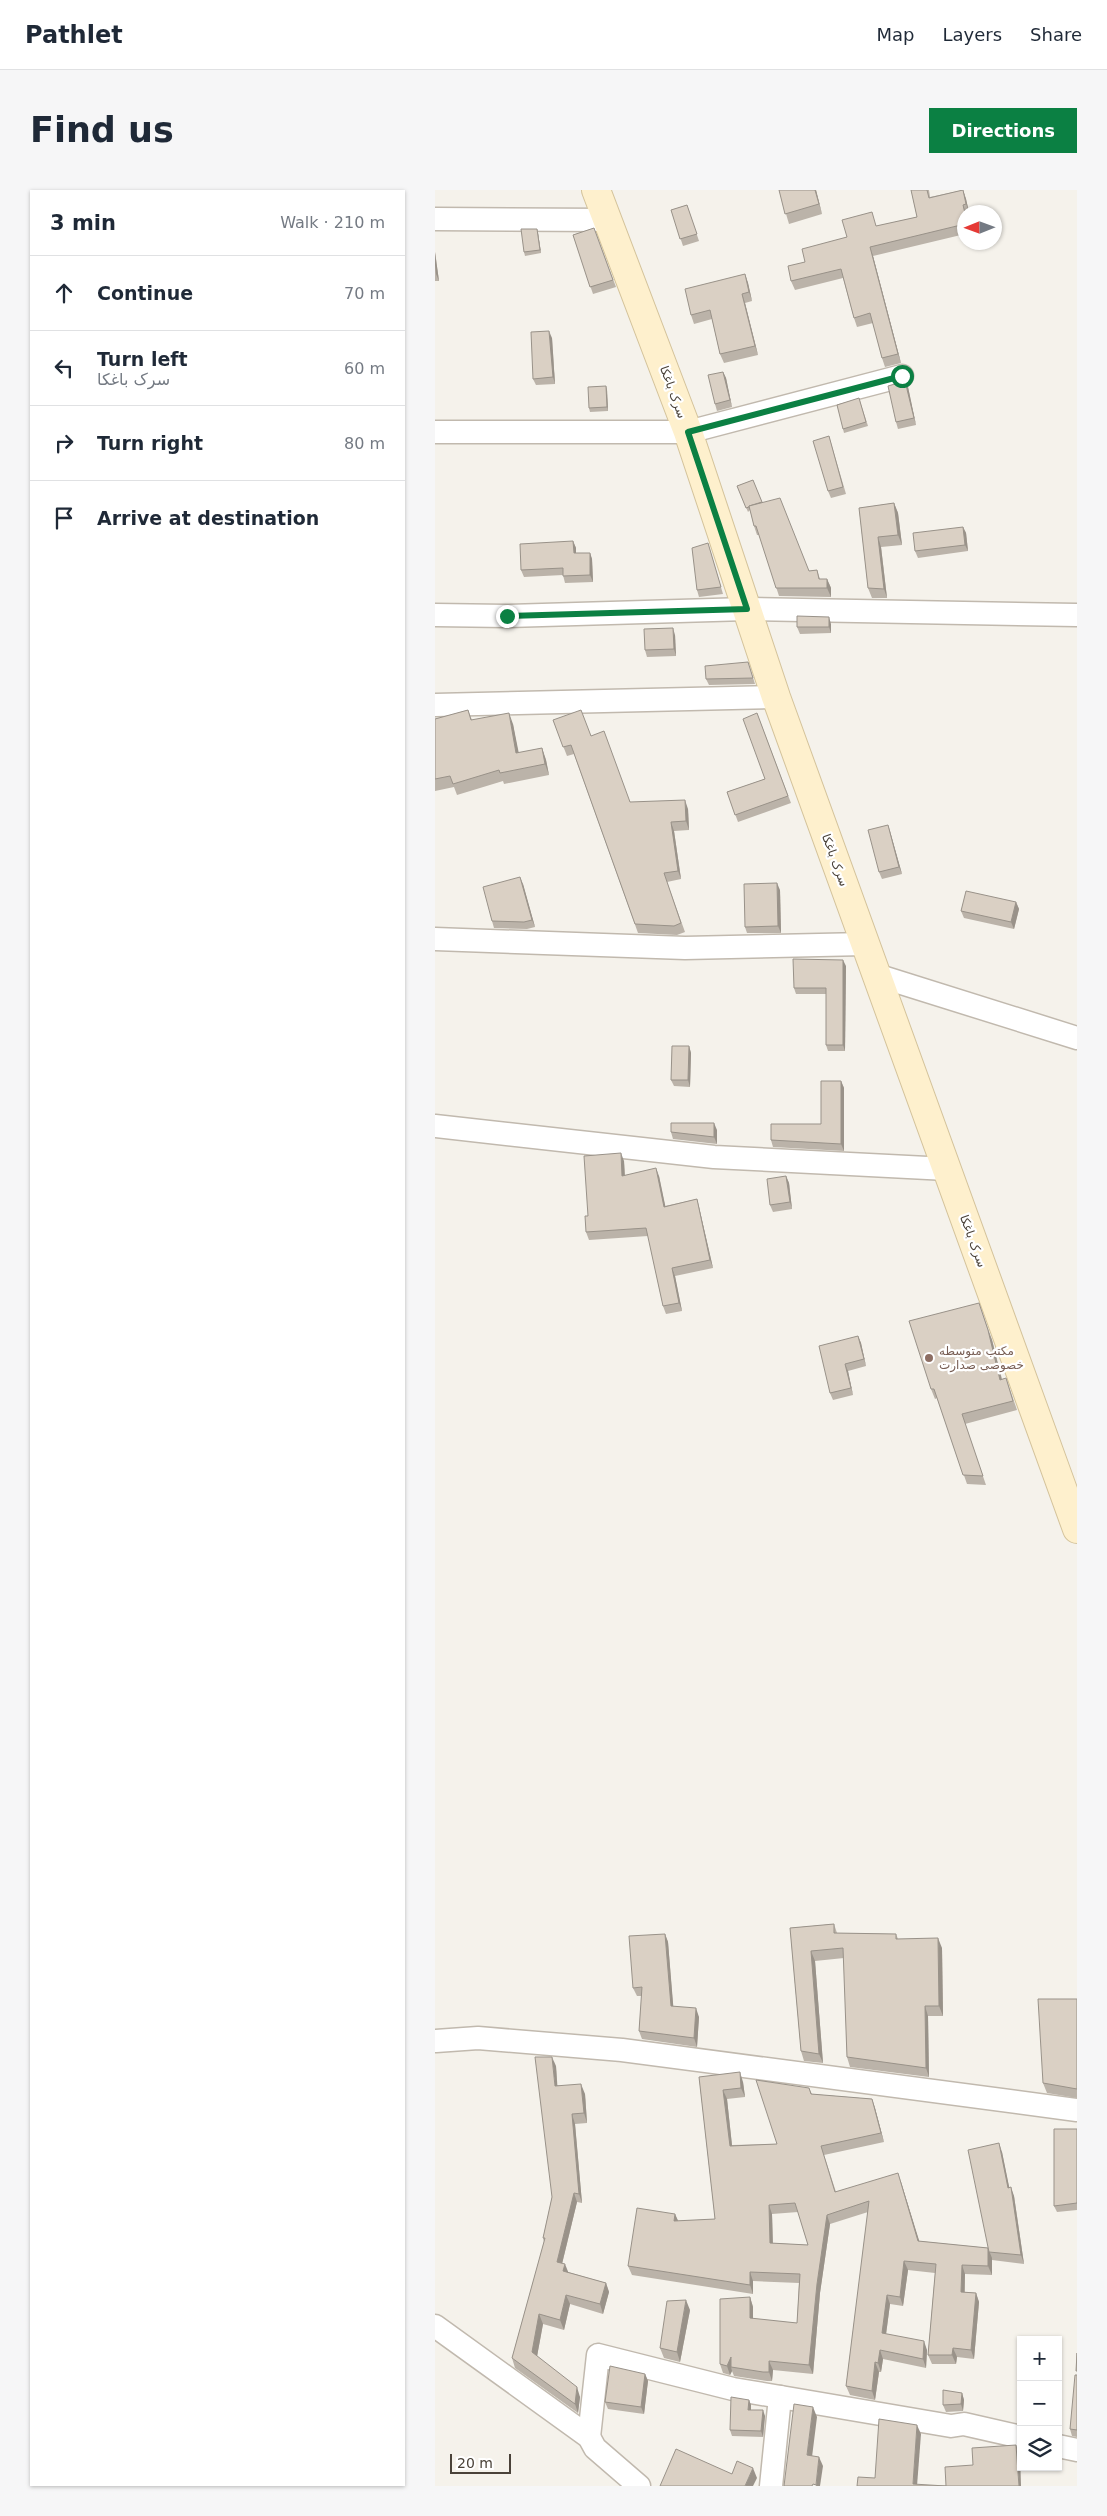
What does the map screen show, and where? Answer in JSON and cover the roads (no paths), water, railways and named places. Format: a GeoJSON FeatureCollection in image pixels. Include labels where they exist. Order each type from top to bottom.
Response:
{"type":"FeatureCollection","features":[{"type":"Feature","properties":{"kind":"street","name":"سرک باغکا"},"geometry":{"type":"LineString","coordinates":[[596,190],[688,432],[776,697],[1074,1515]]}},
{"type":"Feature","properties":{"kind":"street"},"geometry":{"type":"LineString","coordinates":[[435,219],[609,220]]}},
{"type":"Feature","properties":{"kind":"street"},"geometry":{"type":"LineString","coordinates":[[435,432],[688,432],[902,376]]}},
{"type":"Feature","properties":{"kind":"street"},"geometry":{"type":"LineString","coordinates":[[435,614],[507,616],[747,609],[1077,615]]}},
{"type":"Feature","properties":{"kind":"street"},"geometry":{"type":"LineString","coordinates":[[435,705],[776,697]]}},
{"type":"Feature","properties":{"kind":"street"},"geometry":{"type":"LineString","coordinates":[[435,939],[685,948],[865,944]]}},
{"type":"Feature","properties":{"kind":"street"},"geometry":{"type":"LineString","coordinates":[[876,975],[1077,1038]]}},
{"type":"Feature","properties":{"kind":"street"},"geometry":{"type":"LineString","coordinates":[[435,1126],[714,1157],[947,1170]]}},
{"type":"Feature","properties":{"kind":"street"},"geometry":{"type":"LineString","coordinates":[[436,2041],[478,2038],[622,2050],[1077,2110]]}},
{"type":"Feature","properties":{"kind":"street"},"geometry":{"type":"LineString","coordinates":[[435,2326],[589,2437],[595,2448],[639,2486]]}},
{"type":"Feature","properties":{"kind":"street"},"geometry":{"type":"LineString","coordinates":[[589,2437],[598,2355],[733,2389],[951,2426],[964,2424],[1017,2436]]}},
{"type":"Feature","properties":{"kind":"street"},"geometry":{"type":"LineString","coordinates":[[771,2486],[780,2397]]}},
{"type":"Feature","properties":{"kind":"street"},"geometry":{"type":"LineString","coordinates":[[1062,2447],[1077,2450]]}},
{"type":"Feature","properties":{"kind":"place","name":"مکتب متوسطه خصوصی صدارت"},"geometry":{"type":"Point","coordinates":[929,1358]}}]}
